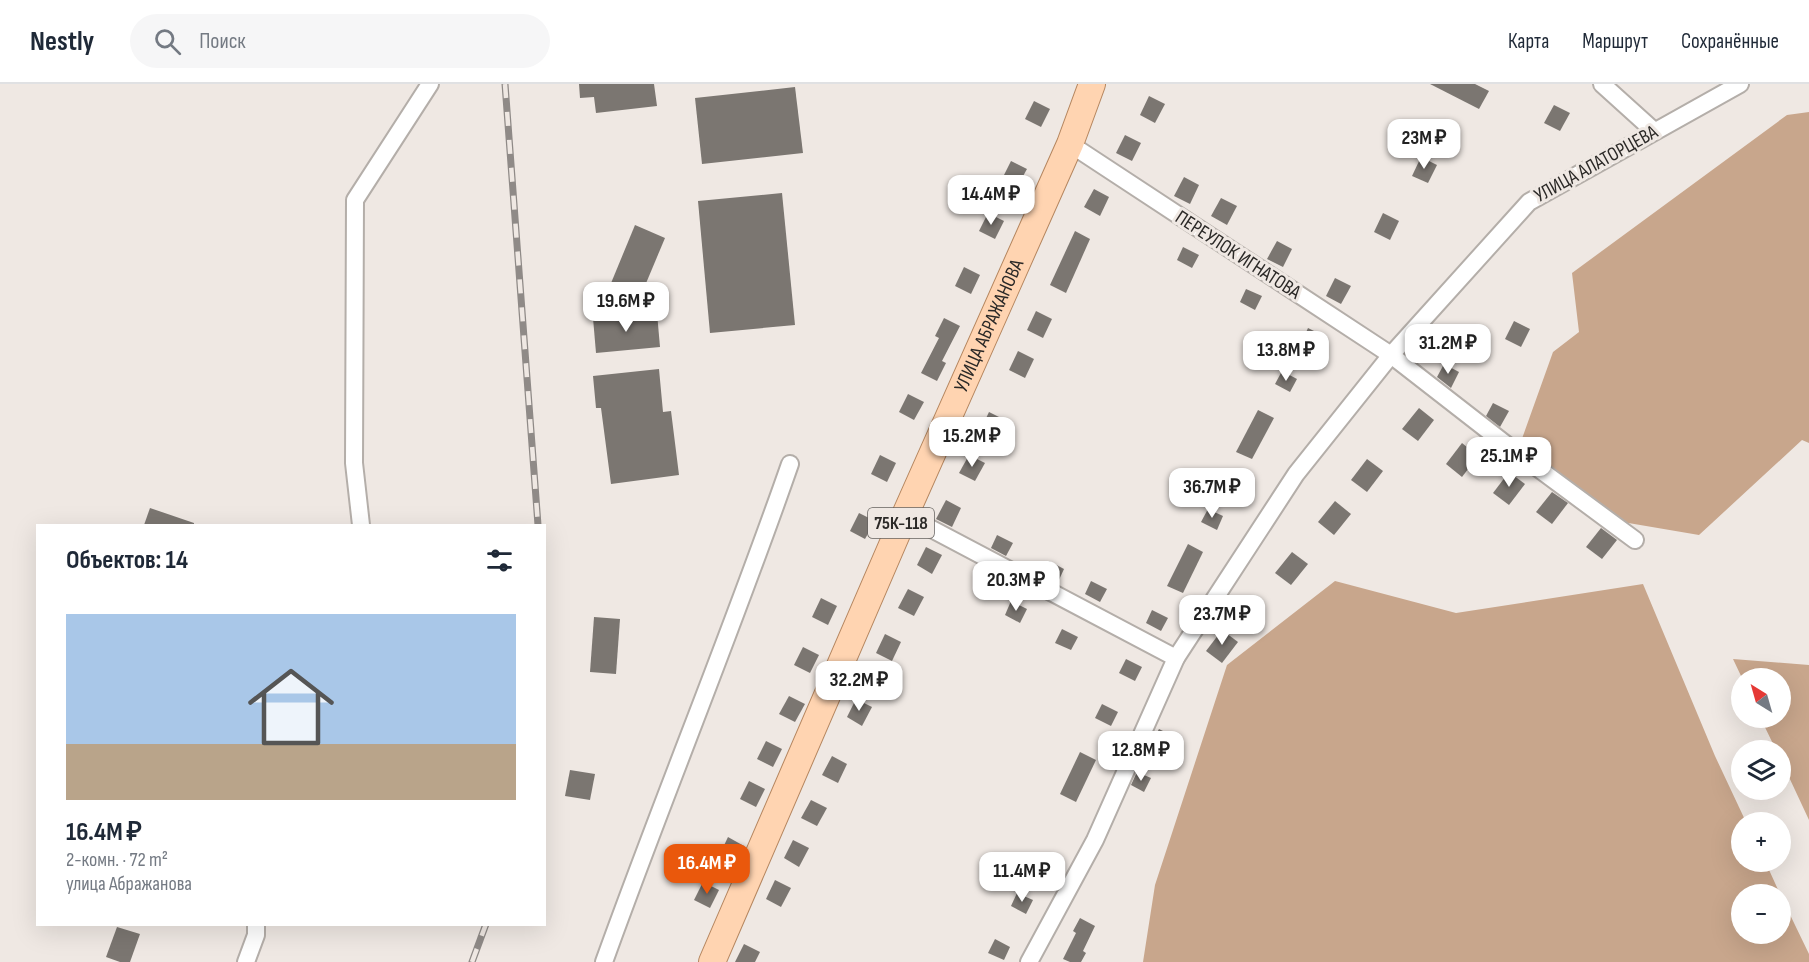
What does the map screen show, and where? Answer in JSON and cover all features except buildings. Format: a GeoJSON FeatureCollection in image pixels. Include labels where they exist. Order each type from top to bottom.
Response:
{"type":"FeatureCollection","features":[{"type":"Feature","properties":{"kind":"main road","name":"УЛИЦА АБРАЖАНОВА"},"geometry":{"type":"LineString","coordinates":[[712,962],[904,515],[1070,144],[1092,84]]}},
{"type":"Feature","properties":{"kind":"street"},"geometry":{"type":"LineString","coordinates":[[361,524],[354,463],[355,200],[429,84]]}},
{"type":"Feature","properties":{"kind":"street"},"geometry":{"type":"LineString","coordinates":[[1602,84],[1654,131]]}},
{"type":"Feature","properties":{"kind":"street","name":"УЛИЦА АЛАТОРЦЕВА"},"geometry":{"type":"LineString","coordinates":[[1029,962],[1095,840],[1176,658],[1296,474],[1391,355],[1529,202],[1740,84]]}},
{"type":"Feature","properties":{"kind":"street","name":"ПЕРЕУЛОК ИГНАТОВА"},"geometry":{"type":"LineString","coordinates":[[1070,144],[1391,355],[1508,447],[1635,540]]}},
{"type":"Feature","properties":{"kind":"street"},"geometry":{"type":"LineString","coordinates":[[604,962],[655,820],[764,539],[790,464]]}},
{"type":"Feature","properties":{"kind":"street"},"geometry":{"type":"LineString","coordinates":[[904,515],[1176,658]]}},
{"type":"Feature","properties":{"kind":"street"},"geometry":{"type":"LineString","coordinates":[[246,962],[256,935],[256,926]]}},
{"type":"Feature","properties":{"kind":"shaded area"},"geometry":{"type":"Polygon","coordinates":[[[1809,112],[1809,443],[1802,440],[1699,535],[1599,518],[1519,447],[1553,352],[1579,332],[1572,273],[1787,115],[1809,112]]]}},
{"type":"Feature","properties":{"kind":"shaded area"},"geometry":{"type":"Polygon","coordinates":[[[1335,581],[1456,613],[1643,584],[1731,790],[1731,800],[1736,800],[1741,812],[1731,812],[1731,872],[1770,872],[1775,884],[1731,884],[1731,944],[1791,944],[1791,917],[1809,954],[1809,962],[1143,962],[1155,885],[1227,665],[1335,581]]]}},
{"type":"Feature","properties":{"kind":"shaded area"},"geometry":{"type":"Polygon","coordinates":[[[1733,659],[1809,665],[1809,820],[1791,781],[1791,740],[1771,740],[1765,728],[1791,728],[1791,668],[1737,668],[1733,659]]]}},
{"type":"Feature","properties":{"kind":"railway"},"geometry":{"type":"LineString","coordinates":[[505,84],[538,524]]}},
{"type":"Feature","properties":{"kind":"railway"},"geometry":{"type":"LineString","coordinates":[[472,962],[485,926]]}}]}
